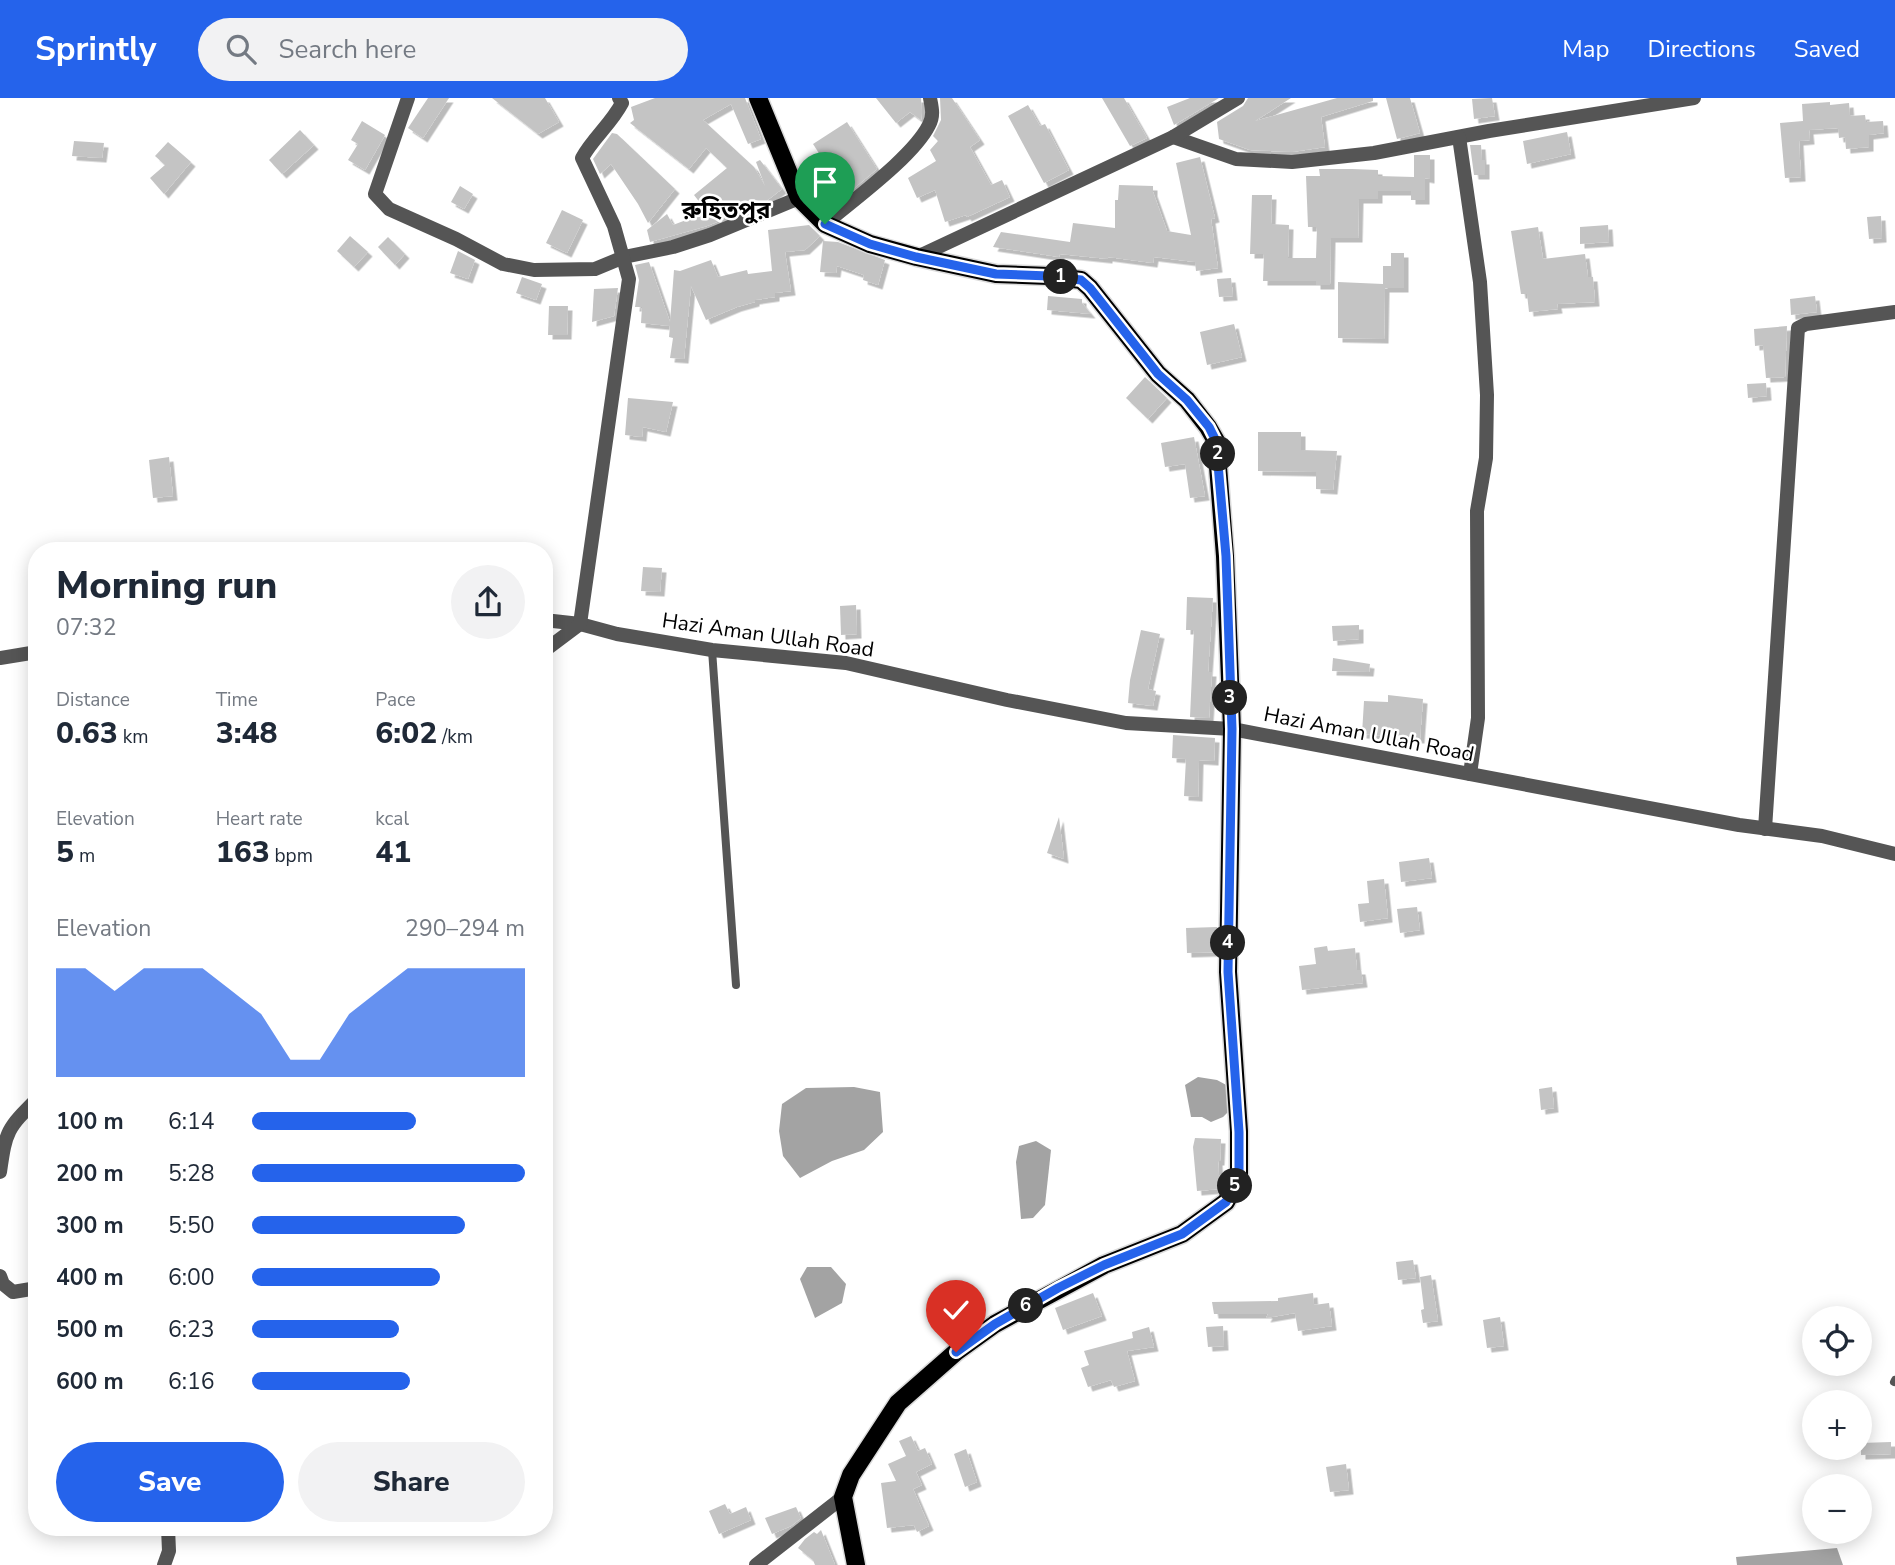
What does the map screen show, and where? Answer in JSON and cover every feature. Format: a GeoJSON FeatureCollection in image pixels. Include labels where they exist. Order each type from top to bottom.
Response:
{"type":"FeatureCollection","features":[{"type":"Feature","properties":{"kind":"main road"},"geometry":{"type":"LineString","coordinates":[[758,98],[799,198],[825,224],[870,244],[916,257],[996,274],[1081,280],[1090,288],[1158,374],[1187,400],[1209,427],[1216,441],[1219,460],[1226,556],[1232,729],[1228,972],[1239,1132],[1239,1178],[1226,1202],[1182,1234],[1104,1265],[995,1324],[956,1352],[898,1403],[851,1475],[843,1497],[856,1565]]}},
{"type":"Feature","properties":{"kind":"street"},"geometry":{"type":"LineString","coordinates":[[408,98],[375,194],[389,209],[503,264],[534,270],[596,269],[624,257],[673,247],[799,198]]}},
{"type":"Feature","properties":{"kind":"street"},"geometry":{"type":"LineString","coordinates":[[553,644],[580,624],[629,279],[614,226],[582,158],[615,116],[622,103],[620,98]]}},
{"type":"Feature","properties":{"kind":"street"},"geometry":{"type":"LineString","coordinates":[[825,224],[901,160],[922,135],[933,114],[930,98]]}},
{"type":"Feature","properties":{"kind":"street"},"geometry":{"type":"LineString","coordinates":[[916,257],[1173,137],[1238,98]]}},
{"type":"Feature","properties":{"kind":"street"},"geometry":{"type":"LineString","coordinates":[[1173,137],[1237,159],[1292,162],[1374,153],[1695,98]]}},
{"type":"Feature","properties":{"kind":"street"},"geometry":{"type":"LineString","coordinates":[[1459,137],[1480,282],[1487,395],[1486,458],[1477,511],[1478,718],[1470,774]]}},
{"type":"Feature","properties":{"kind":"street"},"geometry":{"type":"LineString","coordinates":[[1765,829],[1798,328],[1807,324],[1895,312]]}},
{"type":"Feature","properties":{"kind":"street","name":"Hazi Aman Ullah Road"},"geometry":{"type":"LineString","coordinates":[[553,621],[712,650],[846,663],[1007,700],[1126,723],[1232,729],[1765,829],[1822,835],[1895,854]]}},
{"type":"Feature","properties":{"kind":"street"},"geometry":{"type":"LineString","coordinates":[[0,658],[28,653]]}},
{"type":"Feature","properties":{"kind":"street"},"geometry":{"type":"LineString","coordinates":[[0,1172],[4,1141],[11,1125],[28,1108]]}},
{"type":"Feature","properties":{"kind":"street"},"geometry":{"type":"LineString","coordinates":[[0,1276],[3,1284],[13,1292],[28,1290]]}},
{"type":"Feature","properties":{"kind":"street"},"geometry":{"type":"LineString","coordinates":[[756,1565],[843,1497]]}},
{"type":"Feature","properties":{"kind":"street"},"geometry":{"type":"LineString","coordinates":[[164,1565],[169,1551],[168,1536]]}},
{"type":"Feature","properties":{"kind":"lane"},"geometry":{"type":"LineString","coordinates":[[712,650],[736,985]]}},
{"type":"Feature","properties":{"kind":"shaded area"},"geometry":{"type":"Polygon","coordinates":[[[1198,1077],[1217,1080],[1230,1087],[1233,1107],[1223,1117],[1211,1122],[1202,1117],[1191,1117],[1185,1085],[1198,1077]]]}},
{"type":"Feature","properties":{"kind":"shaded area"},"geometry":{"type":"Polygon","coordinates":[[[854,1087],[880,1092],[883,1132],[864,1150],[832,1161],[800,1178],[783,1156],[779,1131],[782,1104],[806,1088],[854,1087]]]}},
{"type":"Feature","properties":{"kind":"shaded area"},"geometry":{"type":"Polygon","coordinates":[[[1036,1141],[1051,1150],[1045,1205],[1033,1218],[1021,1219],[1016,1162],[1019,1146],[1036,1141]]]}},
{"type":"Feature","properties":{"kind":"shaded area"},"geometry":{"type":"Polygon","coordinates":[[[807,1267],[831,1267],[846,1284],[842,1303],[815,1318],[800,1279],[807,1267]]]}},
{"type":"Feature","properties":{"kind":"shaded area"},"geometry":{"type":"Polygon","coordinates":[[[1837,1548],[1843,1565],[1737,1565],[1736,1557],[1837,1548]]]}},
{"type":"Feature","properties":{"kind":"building"},"geometry":{"type":"Polygon","coordinates":[[[428,98],[449,98],[423,138],[408,128],[428,98]]]}},
{"type":"Feature","properties":{"kind":"building"},"geometry":{"type":"Polygon","coordinates":[[[492,98],[545,98],[559,122],[538,134],[492,98]]]}},
{"type":"Feature","properties":{"kind":"building"},"geometry":{"type":"Polygon","coordinates":[[[655,98],[745,98],[761,139],[748,144],[731,104],[703,120],[754,167],[765,186],[756,162],[760,160],[782,189],[765,202],[707,226],[650,242],[647,230],[667,214],[673,225],[707,212],[694,195],[727,168],[706,148],[689,169],[630,123],[634,120],[631,107],[655,98]]]}},
{"type":"Feature","properties":{"kind":"building"},"geometry":{"type":"Polygon","coordinates":[[[876,98],[921,98],[921,120],[910,112],[896,123],[876,98]]]}},
{"type":"Feature","properties":{"kind":"building"},"geometry":{"type":"Polygon","coordinates":[[[940,98],[952,98],[980,140],[970,147],[991,185],[1002,180],[1010,197],[967,217],[966,215],[945,222],[935,190],[917,198],[908,178],[936,161],[930,150],[938,141],[933,136],[941,120],[940,98]]]}},
{"type":"Feature","properties":{"kind":"building"},"geometry":{"type":"Polygon","coordinates":[[[1102,98],[1124,98],[1147,138],[1130,146],[1102,98]]]}},
{"type":"Feature","properties":{"kind":"building"},"geometry":{"type":"Polygon","coordinates":[[[1190,98],[1219,98],[1174,125],[1167,107],[1190,98]]]}},
{"type":"Feature","properties":{"kind":"building"},"geometry":{"type":"Polygon","coordinates":[[[1248,98],[1291,98],[1255,121],[1337,98],[1373,98],[1373,101],[1321,117],[1325,147],[1292,152],[1250,150],[1219,139],[1217,122],[1243,106],[1248,98]]]}},
{"type":"Feature","properties":{"kind":"building"},"geometry":{"type":"Polygon","coordinates":[[[1386,98],[1410,98],[1420,133],[1397,139],[1386,98]]]}},
{"type":"Feature","properties":{"kind":"building"},"geometry":{"type":"Polygon","coordinates":[[[1492,98],[1495,116],[1474,119],[1472,99],[1492,98]]]}},
{"type":"Feature","properties":{"kind":"building"},"geometry":{"type":"Polygon","coordinates":[[[1830,102],[1830,105],[1849,103],[1850,116],[1865,115],[1866,122],[1883,121],[1884,133],[1869,135],[1869,147],[1846,149],[1845,137],[1839,138],[1838,128],[1809,130],[1810,140],[1799,141],[1801,177],[1785,178],[1780,123],[1803,121],[1802,104],[1830,102]]]}},
{"type":"Feature","properties":{"kind":"building"},"geometry":{"type":"Polygon","coordinates":[[[1028,105],[1040,126],[1045,124],[1069,170],[1044,183],[1008,116],[1028,105]]]}},
{"type":"Feature","properties":{"kind":"building"},"geometry":{"type":"Polygon","coordinates":[[[362,121],[385,135],[365,170],[348,160],[358,144],[351,140],[362,121]]]}},
{"type":"Feature","properties":{"kind":"building"},"geometry":{"type":"Polygon","coordinates":[[[847,122],[877,169],[846,195],[813,144],[847,122]]]}},
{"type":"Feature","properties":{"kind":"building"},"geometry":{"type":"Polygon","coordinates":[[[300,130],[314,145],[282,174],[269,160],[300,130]]]}},
{"type":"Feature","properties":{"kind":"building"},"geometry":{"type":"Polygon","coordinates":[[[1567,132],[1571,154],[1527,164],[1523,141],[1567,132]]]}},
{"type":"Feature","properties":{"kind":"building"},"geometry":{"type":"Polygon","coordinates":[[[612,133],[617,134],[675,189],[648,223],[611,164],[600,174],[593,159],[612,133]]]}},
{"type":"Feature","properties":{"kind":"building"},"geometry":{"type":"Polygon","coordinates":[[[74,141],[104,143],[102,158],[72,156],[74,141]]]}},
{"type":"Feature","properties":{"kind":"building"},"geometry":{"type":"Polygon","coordinates":[[[168,142],[191,162],[164,194],[150,178],[165,165],[155,156],[168,142]]]}},
{"type":"Feature","properties":{"kind":"building"},"geometry":{"type":"Polygon","coordinates":[[[1470,145],[1481,145],[1485,175],[1474,175],[1470,145]]]}},
{"type":"Feature","properties":{"kind":"building"},"geometry":{"type":"Polygon","coordinates":[[[1414,155],[1430,155],[1430,179],[1425,178],[1425,200],[1411,200],[1411,191],[1378,191],[1378,199],[1359,199],[1358,238],[1331,238],[1330,285],[1316,285],[1316,281],[1263,281],[1264,254],[1250,254],[1252,195],[1272,195],[1271,224],[1289,225],[1288,258],[1316,258],[1317,227],[1308,227],[1306,176],[1320,176],[1319,169],[1352,169],[1378,170],[1378,176],[1414,177],[1414,155]]]}},
{"type":"Feature","properties":{"kind":"building"},"geometry":{"type":"Polygon","coordinates":[[[1200,157],[1215,218],[1211,219],[1218,268],[1196,271],[1195,262],[1154,257],[1153,263],[1108,257],[1060,254],[1059,257],[993,247],[1001,232],[1070,242],[1073,223],[1115,228],[1115,200],[1118,200],[1119,185],[1153,186],[1167,231],[1191,235],[1176,163],[1200,157]]]}},
{"type":"Feature","properties":{"kind":"building"},"geometry":{"type":"Polygon","coordinates":[[[460,186],[473,194],[464,209],[451,202],[460,186]]]}},
{"type":"Feature","properties":{"kind":"building"},"geometry":{"type":"Polygon","coordinates":[[[562,210],[583,220],[567,253],[546,243],[562,210]]]}},
{"type":"Feature","properties":{"kind":"building"},"geometry":{"type":"Polygon","coordinates":[[[1881,216],[1882,238],[1869,239],[1867,217],[1881,216]]]}},
{"type":"Feature","properties":{"kind":"building"},"geometry":{"type":"Polygon","coordinates":[[[809,225],[820,236],[805,250],[785,252],[791,291],[775,293],[775,297],[755,300],[706,320],[691,286],[684,359],[670,358],[673,338],[669,337],[670,326],[641,323],[642,307],[635,307],[639,280],[635,265],[649,262],[670,322],[674,270],[680,271],[711,260],[718,277],[747,270],[748,274],[772,271],[768,230],[809,225]]]}},
{"type":"Feature","properties":{"kind":"building"},"geometry":{"type":"Polygon","coordinates":[[[1608,225],[1609,242],[1580,244],[1580,227],[1608,225]]]}},
{"type":"Feature","properties":{"kind":"building"},"geometry":{"type":"Polygon","coordinates":[[[1538,227],[1543,259],[1585,254],[1588,277],[1593,277],[1595,302],[1557,304],[1558,309],[1529,312],[1527,294],[1521,294],[1511,231],[1538,227]]]}},
{"type":"Feature","properties":{"kind":"building"},"geometry":{"type":"Polygon","coordinates":[[[350,236],[368,252],[354,267],[337,251],[350,236]]]}},
{"type":"Feature","properties":{"kind":"building"},"geometry":{"type":"Polygon","coordinates":[[[388,237],[405,254],[395,265],[378,247],[388,237]]]}},
{"type":"Feature","properties":{"kind":"building"},"geometry":{"type":"Polygon","coordinates":[[[823,241],[838,242],[885,260],[878,285],[863,280],[864,275],[837,266],[836,273],[820,272],[823,241]]]}},
{"type":"Feature","properties":{"kind":"building"},"geometry":{"type":"Polygon","coordinates":[[[458,251],[475,260],[468,279],[450,273],[458,251]]]}},
{"type":"Feature","properties":{"kind":"building"},"geometry":{"type":"Polygon","coordinates":[[[1391,253],[1404,253],[1404,288],[1385,288],[1384,339],[1338,338],[1338,282],[1383,284],[1383,266],[1391,266],[1391,253]]]}},
{"type":"Feature","properties":{"kind":"building"},"geometry":{"type":"Polygon","coordinates":[[[522,277],[542,284],[536,300],[516,293],[522,277]]]}},
{"type":"Feature","properties":{"kind":"building"},"geometry":{"type":"Polygon","coordinates":[[[1231,278],[1233,296],[1219,297],[1217,279],[1231,278]]]}},
{"type":"Feature","properties":{"kind":"building"},"geometry":{"type":"Polygon","coordinates":[[[618,288],[614,316],[592,322],[594,289],[618,288]]]}},
{"type":"Feature","properties":{"kind":"building"},"geometry":{"type":"Polygon","coordinates":[[[1048,296],[1082,299],[1091,314],[1047,310],[1048,296]]]}},
{"type":"Feature","properties":{"kind":"building"},"geometry":{"type":"Polygon","coordinates":[[[1815,296],[1817,312],[1791,315],[1790,299],[1815,296]]]}},
{"type":"Feature","properties":{"kind":"building"},"geometry":{"type":"Polygon","coordinates":[[[549,306],[568,306],[567,335],[548,335],[549,306]]]}},
{"type":"Feature","properties":{"kind":"building"},"geometry":{"type":"Polygon","coordinates":[[[1234,324],[1242,357],[1207,365],[1200,332],[1234,324]]]}},
{"type":"Feature","properties":{"kind":"building"},"geometry":{"type":"Polygon","coordinates":[[[1787,326],[1785,377],[1766,378],[1763,345],[1755,346],[1754,329],[1787,326]]]}},
{"type":"Feature","properties":{"kind":"building"},"geometry":{"type":"Polygon","coordinates":[[[1145,377],[1167,398],[1148,419],[1126,398],[1145,377]]]}},
{"type":"Feature","properties":{"kind":"building"},"geometry":{"type":"Polygon","coordinates":[[[1766,383],[1767,396],[1748,398],[1747,384],[1766,383]]]}},
{"type":"Feature","properties":{"kind":"building"},"geometry":{"type":"Polygon","coordinates":[[[628,398],[673,402],[666,432],[643,427],[642,437],[625,435],[628,398]]]}},
{"type":"Feature","properties":{"kind":"building"},"geometry":{"type":"Polygon","coordinates":[[[1258,432],[1301,432],[1301,450],[1337,451],[1333,490],[1316,489],[1316,472],[1258,471],[1258,432]]]}},
{"type":"Feature","properties":{"kind":"building"},"geometry":{"type":"Polygon","coordinates":[[[1194,437],[1205,496],[1190,498],[1185,464],[1165,467],[1161,443],[1194,437]]]}},
{"type":"Feature","properties":{"kind":"building"},"geometry":{"type":"Polygon","coordinates":[[[169,457],[173,496],[153,498],[149,460],[169,457]]]}},
{"type":"Feature","properties":{"kind":"building"},"geometry":{"type":"Polygon","coordinates":[[[643,567],[662,568],[660,592],[641,591],[643,567]]]}},
{"type":"Feature","properties":{"kind":"building"},"geometry":{"type":"Polygon","coordinates":[[[1187,597],[1213,598],[1208,672],[1212,672],[1209,718],[1190,717],[1194,630],[1186,630],[1187,597]]]}},
{"type":"Feature","properties":{"kind":"building"},"geometry":{"type":"Polygon","coordinates":[[[856,605],[857,634],[841,635],[840,606],[856,605]]]}},
{"type":"Feature","properties":{"kind":"building"},"geometry":{"type":"Polygon","coordinates":[[[1359,625],[1359,639],[1333,641],[1332,626],[1359,625]]]}},
{"type":"Feature","properties":{"kind":"building"},"geometry":{"type":"Polygon","coordinates":[[[1141,630],[1160,634],[1148,689],[1156,691],[1153,706],[1128,703],[1141,630]]]}},
{"type":"Feature","properties":{"kind":"building"},"geometry":{"type":"Polygon","coordinates":[[[1333,658],[1370,664],[1369,672],[1332,671],[1333,658]]]}},
{"type":"Feature","properties":{"kind":"building"},"geometry":{"type":"Polygon","coordinates":[[[1388,695],[1423,699],[1420,739],[1362,734],[1364,701],[1388,702],[1388,695]]]}},
{"type":"Feature","properties":{"kind":"building"},"geometry":{"type":"Polygon","coordinates":[[[1173,735],[1215,738],[1214,761],[1199,760],[1198,797],[1184,796],[1186,759],[1172,758],[1173,735]]]}},
{"type":"Feature","properties":{"kind":"building"},"geometry":{"type":"Polygon","coordinates":[[[1059,817],[1064,859],[1047,853],[1059,817]]]}},
{"type":"Feature","properties":{"kind":"building"},"geometry":{"type":"Polygon","coordinates":[[[1429,858],[1432,878],[1401,882],[1399,862],[1429,858]]]}},
{"type":"Feature","properties":{"kind":"building"},"geometry":{"type":"Polygon","coordinates":[[[1384,879],[1388,918],[1360,922],[1358,904],[1369,903],[1367,881],[1384,879]]]}},
{"type":"Feature","properties":{"kind":"building"},"geometry":{"type":"Polygon","coordinates":[[[1417,907],[1420,930],[1400,933],[1397,909],[1417,907]]]}},
{"type":"Feature","properties":{"kind":"building"},"geometry":{"type":"Polygon","coordinates":[[[1217,927],[1217,952],[1187,953],[1186,928],[1217,927]]]}},
{"type":"Feature","properties":{"kind":"building"},"geometry":{"type":"Polygon","coordinates":[[[1327,946],[1328,951],[1355,948],[1357,970],[1361,970],[1363,983],[1302,990],[1299,966],[1316,964],[1314,948],[1327,946]]]}},
{"type":"Feature","properties":{"kind":"building"},"geometry":{"type":"Polygon","coordinates":[[[1552,1087],[1554,1108],[1541,1110],[1539,1089],[1552,1087]]]}},
{"type":"Feature","properties":{"kind":"building"},"geometry":{"type":"Polygon","coordinates":[[[1195,1138],[1221,1139],[1218,1161],[1220,1189],[1197,1191],[1193,1147],[1195,1138]]]}},
{"type":"Feature","properties":{"kind":"building"},"geometry":{"type":"Polygon","coordinates":[[[1413,1260],[1416,1278],[1398,1280],[1396,1262],[1413,1260]]]}},
{"type":"Feature","properties":{"kind":"building"},"geometry":{"type":"Polygon","coordinates":[[[1431,1275],[1438,1321],[1423,1323],[1420,1277],[1431,1275]]]}},
{"type":"Feature","properties":{"kind":"building"},"geometry":{"type":"Polygon","coordinates":[[[1093,1293],[1102,1316],[1063,1330],[1055,1308],[1093,1293]]]}},
{"type":"Feature","properties":{"kind":"building"},"geometry":{"type":"Polygon","coordinates":[[[1313,1293],[1314,1305],[1329,1303],[1332,1326],[1298,1331],[1295,1313],[1266,1318],[1268,1314],[1214,1314],[1212,1302],[1278,1301],[1278,1298],[1313,1293]]]}},
{"type":"Feature","properties":{"kind":"building"},"geometry":{"type":"Polygon","coordinates":[[[1500,1317],[1504,1346],[1487,1348],[1483,1320],[1500,1317]]]}},
{"type":"Feature","properties":{"kind":"building"},"geometry":{"type":"Polygon","coordinates":[[[1223,1326],[1224,1346],[1208,1347],[1206,1327],[1223,1326]]]}},
{"type":"Feature","properties":{"kind":"building"},"geometry":{"type":"Polygon","coordinates":[[[1149,1327],[1154,1347],[1127,1351],[1135,1381],[1114,1387],[1111,1380],[1088,1387],[1081,1368],[1089,1365],[1084,1351],[1133,1338],[1132,1332],[1149,1327]]]}},
{"type":"Feature","properties":{"kind":"building"},"geometry":{"type":"Polygon","coordinates":[[[911,1436],[918,1451],[925,1448],[932,1464],[916,1472],[922,1485],[913,1489],[929,1526],[917,1532],[914,1525],[887,1528],[881,1483],[896,1481],[888,1464],[906,1456],[899,1441],[911,1436]]]}},
{"type":"Feature","properties":{"kind":"building"},"geometry":{"type":"Polygon","coordinates":[[[1891,1442],[1891,1454],[1872,1455],[1872,1443],[1891,1442]]]}},
{"type":"Feature","properties":{"kind":"building"},"geometry":{"type":"Polygon","coordinates":[[[966,1449],[977,1482],[965,1487],[954,1454],[966,1449]]]}},
{"type":"Feature","properties":{"kind":"building"},"geometry":{"type":"Polygon","coordinates":[[[1346,1464],[1349,1490],[1330,1492],[1326,1467],[1346,1464]]]}},
{"type":"Feature","properties":{"kind":"building"},"geometry":{"type":"Polygon","coordinates":[[[725,1504],[730,1514],[746,1507],[751,1520],[719,1534],[709,1511],[725,1504]]]}},
{"type":"Feature","properties":{"kind":"building"},"geometry":{"type":"Polygon","coordinates":[[[796,1507],[801,1518],[791,1526],[772,1534],[765,1518],[796,1507]]]}},
{"type":"Feature","properties":{"kind":"building"},"geometry":{"type":"Polygon","coordinates":[[[821,1530],[835,1565],[815,1565],[813,1560],[798,1548],[805,1539],[821,1530]]]}},
{"type":"Feature","properties":{"kind":"district","name":"রুহিতপুর"},"geometry":{"type":"Point","coordinates":[726,210]}},
{"type":"Feature","properties":{"kind":"route"},"geometry":{"type":"LineString","coordinates":[[825,224],[870,244],[916,257],[996,274],[1081,280],[1158,374],[1187,400],[1209,427],[1216,441],[1219,460],[1226,556],[1232,729],[1228,972],[1239,1132],[1239,1178],[1226,1202],[1182,1234],[1104,1265],[1058,1288],[995,1324],[956,1352]]}}]}
